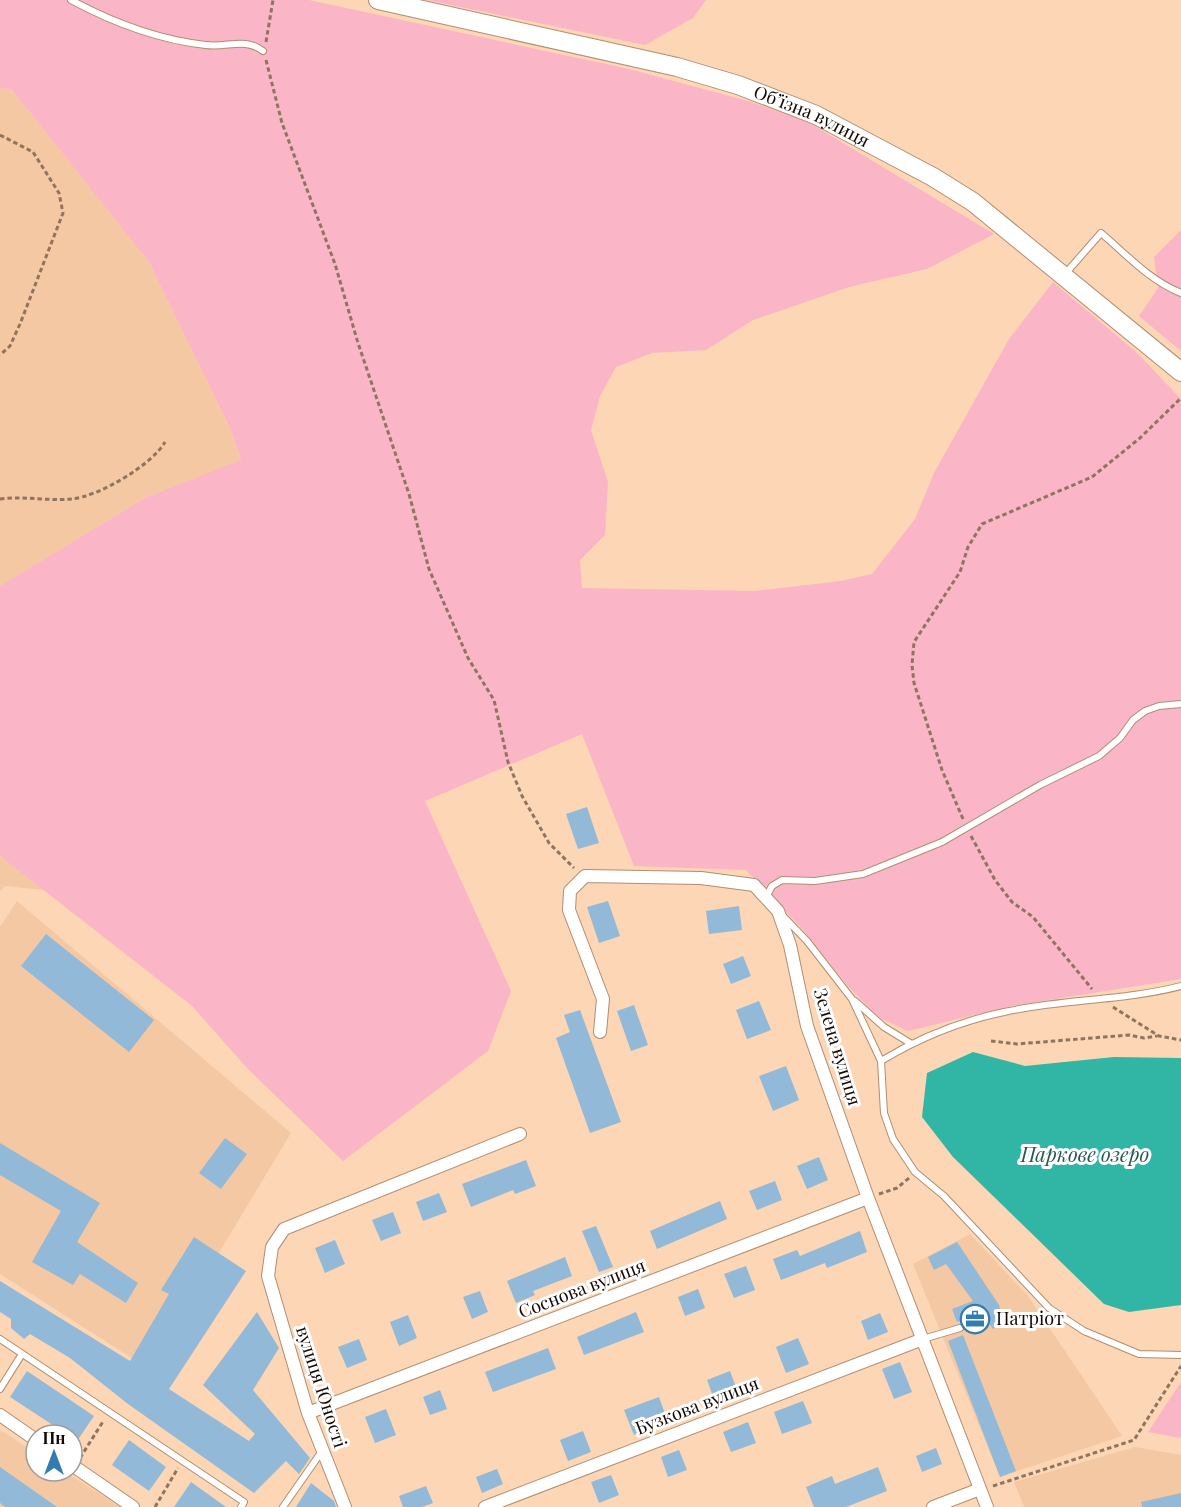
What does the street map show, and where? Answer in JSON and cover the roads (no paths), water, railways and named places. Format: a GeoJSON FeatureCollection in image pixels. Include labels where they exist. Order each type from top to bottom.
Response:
{"type":"FeatureCollection","features":[{"type":"Feature","properties":{"kind":"main road","name":"Об’їзна вулиця"},"geometry":{"type":"LineString","coordinates":[[378,0],[677,67],[738,85],[816,115],[933,177],[973,202],[1064,274],[1181,372]]}},
{"type":"Feature","properties":{"kind":"street","name":"Зелена вулиця"},"geometry":{"type":"LineString","coordinates":[[600,1032],[603,999],[569,910],[570,891],[585,876],[701,879],[754,885],[778,911],[790,945],[807,1026],[868,1198],[987,1507]]}},
{"type":"Feature","properties":{"kind":"street","name":"вулиця Юності"},"geometry":{"type":"LineString","coordinates":[[345,1507],[308,1413],[268,1276],[272,1247],[284,1229],[520,1134]]}},
{"type":"Feature","properties":{"kind":"street","name":"Соснова вулиця"},"geometry":{"type":"LineString","coordinates":[[308,1413],[868,1198]]}},
{"type":"Feature","properties":{"kind":"street","name":"Бузкова вулиця"},"geometry":{"type":"LineString","coordinates":[[485,1507],[923,1339]]}},
{"type":"Feature","properties":{"kind":"street"},"geometry":{"type":"LineString","coordinates":[[0,1415],[24,1432]]}},
{"type":"Feature","properties":{"kind":"street"},"geometry":{"type":"LineString","coordinates":[[84,1474],[133,1507]]}},
{"type":"Feature","properties":{"kind":"street"},"geometry":{"type":"LineString","coordinates":[[933,1507],[980,1489]]}},
{"type":"Feature","properties":{"kind":"lane"},"geometry":{"type":"LineString","coordinates":[[71,0],[138,29],[172,40],[208,46],[246,43],[263,51]]}},
{"type":"Feature","properties":{"kind":"lane"},"geometry":{"type":"LineString","coordinates":[[1064,274],[1101,233],[1150,278],[1181,293]]}},
{"type":"Feature","properties":{"kind":"lane"},"geometry":{"type":"LineString","coordinates":[[766,898],[772,886],[782,880],[815,881],[863,874],[942,842],[1040,785],[1099,756],[1120,738],[1133,720],[1145,711],[1160,706],[1181,704]]}},
{"type":"Feature","properties":{"kind":"lane"},"geometry":{"type":"LineString","coordinates":[[778,911],[807,941],[852,999],[884,1027],[910,1043]]}},
{"type":"Feature","properties":{"kind":"lane"},"geometry":{"type":"LineString","coordinates":[[881,1061],[910,1043],[1005,1011],[1101,1000],[1181,986]]}},
{"type":"Feature","properties":{"kind":"lane"},"geometry":{"type":"LineString","coordinates":[[852,999],[881,1061],[884,1113],[893,1139],[915,1173],[944,1196],[1049,1308],[1084,1331],[1139,1354],[1181,1355]]}},
{"type":"Feature","properties":{"kind":"lane"},"geometry":{"type":"LineString","coordinates":[[923,1339],[960,1328]]}},
{"type":"Feature","properties":{"kind":"lane"},"geometry":{"type":"LineString","coordinates":[[0,1339],[182,1461],[244,1506]]}},
{"type":"Feature","properties":{"kind":"lane"},"geometry":{"type":"LineString","coordinates":[[0,1389],[22,1354]]}},
{"type":"Feature","properties":{"kind":"lane"},"geometry":{"type":"LineString","coordinates":[[283,1507],[323,1451]]}},
{"type":"Feature","properties":{"kind":"water","name":"Паркове озеро"},"geometry":{"type":"Polygon","coordinates":[[[973,1052],[1025,1066],[1114,1057],[1181,1058],[1181,1305],[1129,1312],[1104,1304],[953,1157],[922,1117],[927,1073],[973,1052]]]}},
{"type":"Feature","properties":{"kind":"place","name":"Патріот"},"geometry":{"type":"Point","coordinates":[975,1319]}}]}
